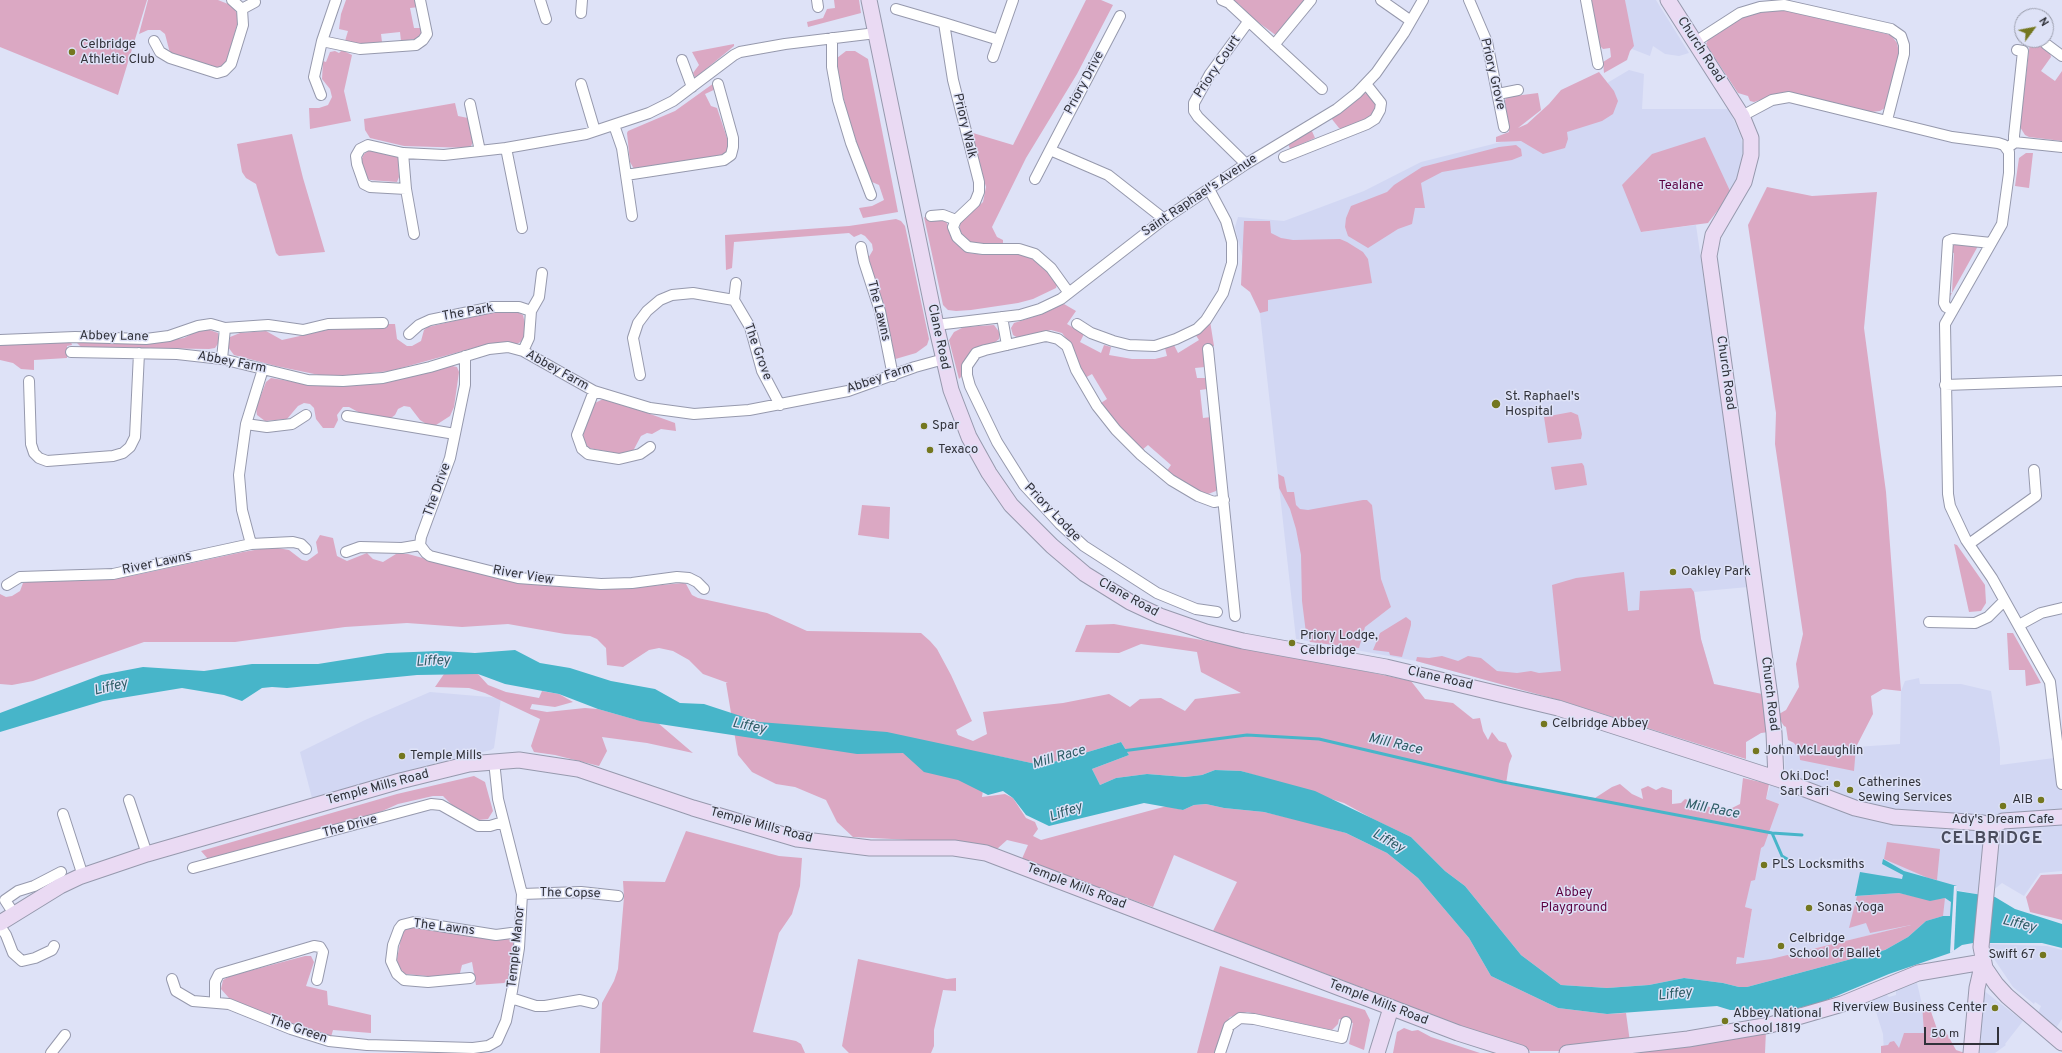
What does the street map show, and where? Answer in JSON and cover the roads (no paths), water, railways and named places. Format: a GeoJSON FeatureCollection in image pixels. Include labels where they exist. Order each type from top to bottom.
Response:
{"type":"FeatureCollection","features":[{"type":"Feature","properties":{"kind":"street"},"geometry":{"type":"LineString","coordinates":[[154,41],[160,52],[170,58],[217,73],[222,72],[231,64],[243,25],[242,9],[232,0]]}},
{"type":"Feature","properties":{"kind":"street"},"geometry":{"type":"LineString","coordinates":[[321,95],[314,77],[322,41],[336,0]]}},
{"type":"Feature","properties":{"kind":"street"},"geometry":{"type":"LineString","coordinates":[[322,41],[360,49],[416,45],[423,40],[427,34],[420,0]]}},
{"type":"Feature","properties":{"kind":"street"},"geometry":{"type":"LineString","coordinates":[[540,0],[546,19]]}},
{"type":"Feature","properties":{"kind":"street"},"geometry":{"type":"LineString","coordinates":[[581,13],[582,0]]}},
{"type":"Feature","properties":{"kind":"street","name":"Clane Road"},"geometry":{"type":"LineString","coordinates":[[869,0],[936,326],[951,390],[969,437],[989,473],[1011,505],[1038,533],[1085,574],[1144,609],[1181,624],[1243,642],[1394,668],[1558,708],[1778,779],[1847,806],[1869,812],[1894,817],[1982,823],[1988,828]]}},
{"type":"Feature","properties":{"kind":"street"},"geometry":{"type":"LineString","coordinates":[[993,57],[1013,0]]}},
{"type":"Feature","properties":{"kind":"street","name":"Priory Court"},"geometry":{"type":"LineString","coordinates":[[1222,0],[1229,3],[1322,89]]}},
{"type":"Feature","properties":{"kind":"street"},"geometry":{"type":"LineString","coordinates":[[1274,45],[1311,0]]}},
{"type":"Feature","properties":{"kind":"street"},"geometry":{"type":"LineString","coordinates":[[1381,0],[1394,3],[1411,21]]}},
{"type":"Feature","properties":{"kind":"street","name":"Saint Raphael's Avenue"},"geometry":{"type":"LineString","coordinates":[[936,326],[1002,317],[1040,309],[1069,293],[1164,218],[1246,164],[1337,109],[1366,84],[1391,52],[1423,0]]}},
{"type":"Feature","properties":{"kind":"street","name":"Priory Grove"},"geometry":{"type":"LineString","coordinates":[[1469,0],[1487,42],[1504,127]]}},
{"type":"Feature","properties":{"kind":"street"},"geometry":{"type":"LineString","coordinates":[[1586,0],[1598,64]]}},
{"type":"Feature","properties":{"kind":"street","name":"Church Road"},"geometry":{"type":"LineString","coordinates":[[1668,0],[1742,116],[1751,138],[1752,150],[1749,167],[1740,190],[1713,235],[1709,256],[1770,697],[1778,779]]}},
{"type":"Feature","properties":{"kind":"street"},"geometry":{"type":"LineString","coordinates":[[242,9],[255,2]]}},
{"type":"Feature","properties":{"kind":"street"},"geometry":{"type":"LineString","coordinates":[[1695,42],[1741,12],[1760,7],[1784,5],[1892,29],[1901,36],[1904,45],[1886,120]]}},
{"type":"Feature","properties":{"kind":"street"},"geometry":{"type":"LineString","coordinates":[[896,9],[999,40]]}},
{"type":"Feature","properties":{"kind":"street","name":"Priory Drive"},"geometry":{"type":"LineString","coordinates":[[1035,179],[1120,16]]}},
{"type":"Feature","properties":{"kind":"street","name":"Priory Court"},"geometry":{"type":"LineString","coordinates":[[1246,164],[1198,117],[1194,111],[1194,103],[1210,74],[1248,22]]}},
{"type":"Feature","properties":{"kind":"street","name":"Priory Walk"},"geometry":{"type":"LineString","coordinates":[[944,23],[953,80],[979,187],[975,202],[956,220]]}},
{"type":"Feature","properties":{"kind":"street"},"geometry":{"type":"LineString","coordinates":[[406,189],[370,187],[364,184],[356,164],[356,156],[364,146],[373,145],[403,153],[434,156],[506,148],[595,131],[655,110],[673,101],[740,52],[876,33]]}},
{"type":"Feature","properties":{"kind":"street"},"geometry":{"type":"LineString","coordinates":[[832,38],[832,67],[838,100],[851,143],[871,195]]}},
{"type":"Feature","properties":{"kind":"street"},"geometry":{"type":"LineString","coordinates":[[2051,48],[2062,56]]}},
{"type":"Feature","properties":{"kind":"street"},"geometry":{"type":"LineString","coordinates":[[2016,50],[2022,51],[2010,145],[2009,173],[2004,217],[1991,243],[1952,310],[1945,327],[1948,494],[1950,506],[1968,544],[1992,578],[2051,686],[2062,783]]}},
{"type":"Feature","properties":{"kind":"street"},"geometry":{"type":"LineString","coordinates":[[682,60],[692,87]]}},
{"type":"Feature","properties":{"kind":"street"},"geometry":{"type":"LineString","coordinates":[[582,84],[595,131]]}},
{"type":"Feature","properties":{"kind":"street"},"geometry":{"type":"LineString","coordinates":[[626,175],[724,160],[731,155],[733,147],[732,138],[718,84]]}},
{"type":"Feature","properties":{"kind":"street"},"geometry":{"type":"LineString","coordinates":[[1284,157],[1367,124],[1375,119],[1380,110],[1380,103],[1366,84]]}},
{"type":"Feature","properties":{"kind":"street"},"geometry":{"type":"LineString","coordinates":[[1498,94],[1518,90]]}},
{"type":"Feature","properties":{"kind":"street"},"geometry":{"type":"LineString","coordinates":[[1742,116],[1772,100],[1789,97],[1952,137],[2010,145],[2062,147]]}},
{"type":"Feature","properties":{"kind":"street"},"geometry":{"type":"LineString","coordinates":[[470,104],[480,151]]}},
{"type":"Feature","properties":{"kind":"street"},"geometry":{"type":"LineString","coordinates":[[614,125],[622,148],[632,216]]}},
{"type":"Feature","properties":{"kind":"street"},"geometry":{"type":"LineString","coordinates":[[506,148],[522,228]]}},
{"type":"Feature","properties":{"kind":"street"},"geometry":{"type":"LineString","coordinates":[[1050,150],[1108,175],[1164,218]]}},
{"type":"Feature","properties":{"kind":"street"},"geometry":{"type":"LineString","coordinates":[[403,153],[406,189],[414,234]]}},
{"type":"Feature","properties":{"kind":"street"},"geometry":{"type":"LineString","coordinates":[[1076,324],[1090,333],[1113,342],[1130,345],[1155,346],[1176,340],[1197,329],[1206,320],[1223,293],[1232,263],[1232,242],[1226,221],[1209,188]]}},
{"type":"Feature","properties":{"kind":"street"},"geometry":{"type":"LineString","coordinates":[[930,216],[943,215],[956,220],[953,227],[957,237],[968,247],[1026,250],[1040,258],[1069,293]]}},
{"type":"Feature","properties":{"kind":"street"},"geometry":{"type":"LineString","coordinates":[[1952,310],[1946,307],[1944,303],[1948,241],[1953,239],[1991,243]]}},
{"type":"Feature","properties":{"kind":"street","name":"The Lawns"},"geometry":{"type":"LineString","coordinates":[[862,247],[864,262],[880,311],[893,376]]}},
{"type":"Feature","properties":{"kind":"street"},"geometry":{"type":"LineString","coordinates":[[523,351],[529,338],[530,310],[539,297],[542,273]]}},
{"type":"Feature","properties":{"kind":"street"},"geometry":{"type":"LineString","coordinates":[[640,375],[634,338],[638,323],[647,311],[660,300],[672,295],[693,293],[734,300],[736,283]]}},
{"type":"Feature","properties":{"kind":"street","name":"The Grove"},"geometry":{"type":"LineString","coordinates":[[734,300],[750,327],[762,371],[780,405]]}},
{"type":"Feature","properties":{"kind":"street","name":"The Park"},"geometry":{"type":"LineString","coordinates":[[410,334],[418,326],[430,320],[493,307],[519,307],[530,310]]}},
{"type":"Feature","properties":{"kind":"street"},"geometry":{"type":"LineString","coordinates":[[1002,317],[1007,344]]}},
{"type":"Feature","properties":{"kind":"street","name":"Abbey Lane"},"geometry":{"type":"LineString","coordinates":[[0,340],[75,337],[146,339],[169,336],[204,324],[211,324],[225,328],[268,325],[307,330],[328,324],[383,323]]}},
{"type":"Feature","properties":{"kind":"street"},"geometry":{"type":"LineString","coordinates":[[222,359],[225,328]]}},
{"type":"Feature","properties":{"kind":"street","name":"Priory Lodge"},"geometry":{"type":"LineString","coordinates":[[1217,612],[1200,610],[1156,593],[1084,546],[1024,485],[997,442],[977,404],[967,375],[967,366],[976,353],[1007,344],[1046,336],[1058,339],[1067,346],[1076,370],[1096,406],[1116,430],[1141,455],[1171,480],[1198,496],[1214,502],[1224,500]]}},
{"type":"Feature","properties":{"kind":"street","name":"Abbey Farm"},"geometry":{"type":"LineString","coordinates":[[71,352],[177,354],[222,359],[308,380],[343,381],[382,378],[465,356],[489,348],[508,347],[523,351],[594,391],[650,408],[694,414],[749,410],[848,391],[944,360]]}},
{"type":"Feature","properties":{"kind":"street"},"geometry":{"type":"LineString","coordinates":[[1208,349],[1236,616]]}},
{"type":"Feature","properties":{"kind":"street"},"geometry":{"type":"LineString","coordinates":[[29,381],[31,444],[34,453],[39,458],[48,461],[112,456],[123,453],[130,447],[135,437],[140,353]]}},
{"type":"Feature","properties":{"kind":"street","name":"The Drive"},"geometry":{"type":"LineString","coordinates":[[420,545],[421,536],[450,458],[465,385],[465,356]]}},
{"type":"Feature","properties":{"kind":"street"},"geometry":{"type":"LineString","coordinates":[[251,544],[242,510],[239,475],[246,424],[263,369]]}},
{"type":"Feature","properties":{"kind":"street"},"geometry":{"type":"LineString","coordinates":[[1945,385],[2062,381]]}},
{"type":"Feature","properties":{"kind":"street"},"geometry":{"type":"LineString","coordinates":[[594,391],[577,435],[582,449],[588,454],[619,459],[640,454],[650,447]]}},
{"type":"Feature","properties":{"kind":"street"},"geometry":{"type":"LineString","coordinates":[[246,424],[267,427],[292,424],[306,415]]}},
{"type":"Feature","properties":{"kind":"street"},"geometry":{"type":"LineString","coordinates":[[347,416],[455,434]]}},
{"type":"Feature","properties":{"kind":"street"},"geometry":{"type":"LineString","coordinates":[[1968,544],[2036,496],[2034,470]]}},
{"type":"Feature","properties":{"kind":"street","name":"River Lawns"},"geometry":{"type":"LineString","coordinates":[[8,585],[20,577],[113,574],[251,544],[293,542],[301,544],[306,549]]}},
{"type":"Feature","properties":{"kind":"street"},"geometry":{"type":"LineString","coordinates":[[346,552],[360,547],[402,548],[420,545]]}},
{"type":"Feature","properties":{"kind":"street","name":"River View"},"geometry":{"type":"LineString","coordinates":[[420,545],[422,549],[430,556],[518,578],[601,584],[632,583],[677,577],[689,578],[697,582],[704,589]]}},
{"type":"Feature","properties":{"kind":"street"},"geometry":{"type":"LineString","coordinates":[[1929,622],[1976,622],[1988,617],[2004,601]]}},
{"type":"Feature","properties":{"kind":"street"},"geometry":{"type":"LineString","coordinates":[[2019,625],[2041,613],[2062,608]]}},
{"type":"Feature","properties":{"kind":"street","name":"Temple Mills Road"},"geometry":{"type":"LineString","coordinates":[[0,923],[60,886],[83,876],[146,854],[400,781],[470,764],[519,760],[578,769],[693,808],[797,839],[870,848],[959,849],[986,853],[1391,1008],[1493,1045],[1521,1053]]}},
{"type":"Feature","properties":{"kind":"street","name":"Temple Manor"},"geometry":{"type":"LineString","coordinates":[[475,1050],[488,1046],[497,1040],[506,1021],[519,948],[522,894],[498,799],[494,761]]}},
{"type":"Feature","properties":{"kind":"street"},"geometry":{"type":"LineString","coordinates":[[129,800],[146,854]]}},
{"type":"Feature","properties":{"kind":"street","name":"The Drive"},"geometry":{"type":"LineString","coordinates":[[193,868],[431,804],[441,805],[478,826],[490,826],[503,822]]}},
{"type":"Feature","properties":{"kind":"street"},"geometry":{"type":"LineString","coordinates":[[63,814],[83,876]]}},
{"type":"Feature","properties":{"kind":"street"},"geometry":{"type":"LineString","coordinates":[[2062,817],[2003,821],[1988,828],[1991,834],[1991,842],[1981,947],[1983,962],[1989,976],[2003,992],[2062,1043]]}},
{"type":"Feature","properties":{"kind":"street"},"geometry":{"type":"LineString","coordinates":[[14,914],[2,902],[18,891],[34,886],[61,872]]}},
{"type":"Feature","properties":{"kind":"street","name":"The Copse"},"geometry":{"type":"LineString","coordinates":[[522,894],[581,892],[618,896]]}},
{"type":"Feature","properties":{"kind":"street","name":"The Lawns"},"geometry":{"type":"LineString","coordinates":[[470,978],[428,982],[404,980],[397,974],[391,961],[392,944],[399,929],[402,926],[414,922],[496,935],[519,932]]}},
{"type":"Feature","properties":{"kind":"street"},"geometry":{"type":"LineString","coordinates":[[0,926],[6,935],[13,953],[22,960],[35,958],[52,950],[54,946]]}},
{"type":"Feature","properties":{"kind":"street"},"geometry":{"type":"LineString","coordinates":[[216,1002],[214,982],[219,974],[314,946],[320,947],[323,952],[317,980]]}},
{"type":"Feature","properties":{"kind":"street"},"geometry":{"type":"LineString","coordinates":[[1567,1053],[1688,1039],[1779,1022],[1842,1004],[1918,973],[1983,962]]}},
{"type":"Feature","properties":{"kind":"street"},"geometry":{"type":"LineString","coordinates":[[1971,1053],[1977,988],[1983,962]]}},
{"type":"Feature","properties":{"kind":"street","name":"The Green"},"geometry":{"type":"LineString","coordinates":[[172,980],[176,991],[193,1001],[229,1004],[291,1029],[329,1041],[367,1049],[475,1050]]}},
{"type":"Feature","properties":{"kind":"street"},"geometry":{"type":"LineString","coordinates":[[511,998],[536,1006],[545,1006],[580,1000],[593,1003]]}},
{"type":"Feature","properties":{"kind":"street"},"geometry":{"type":"LineString","coordinates":[[1377,1053],[1391,1008]]}},
{"type":"Feature","properties":{"kind":"street"},"geometry":{"type":"LineString","coordinates":[[1220,1053],[1229,1026],[1240,1018],[1254,1019],[1342,1038],[1346,1022]]}},
{"type":"Feature","properties":{"kind":"street"},"geometry":{"type":"LineString","coordinates":[[51,1053],[65,1035]]}},
{"type":"Feature","properties":{"kind":"water","name":"Liffey"},"geometry":{"type":"Polygon","coordinates":[[[515,650],[540,663],[570,668],[611,681],[655,689],[680,703],[704,704],[759,722],[887,732],[1036,764],[1058,761],[1121,742],[1129,755],[1092,769],[1100,785],[1116,778],[1147,774],[1185,777],[1202,775],[1215,770],[1241,771],[1315,791],[1411,837],[1445,871],[1465,886],[1521,955],[1561,985],[1607,988],[1649,985],[1684,978],[1747,987],[1885,950],[1908,937],[1926,921],[1943,916],[1950,916],[1951,902],[1945,898],[1930,901],[1899,893],[1855,896],[1860,872],[1902,879],[1903,875],[1882,864],[1883,859],[1904,871],[1957,886],[1957,891],[1995,897],[2015,909],[2062,924],[2062,948],[2042,943],[1973,943],[1962,945],[1950,953],[1889,974],[1822,1002],[1795,1009],[1730,1010],[1717,1006],[1607,1014],[1558,1008],[1491,976],[1469,938],[1418,878],[1387,853],[1346,833],[1264,812],[1224,808],[1206,804],[1194,805],[1183,810],[1144,803],[1049,826],[1026,815],[1013,798],[1003,791],[988,795],[958,780],[924,772],[903,753],[857,754],[640,721],[598,709],[559,694],[505,684],[478,674],[417,675],[287,688],[262,688],[242,701],[224,695],[182,688],[103,701],[0,732],[0,713],[101,675],[143,667],[204,671],[252,664],[318,664],[387,653],[440,651],[475,653],[515,650]]]}},
{"type":"Feature","properties":{"kind":"waterway","name":"Mill Race"},"geometry":{"type":"LineString","coordinates":[[1122,751],[1247,735],[1319,739],[1503,782],[1772,833],[1802,835]]}},
{"type":"Feature","properties":{"kind":"waterway","name":"Mill Race"},"geometry":{"type":"LineString","coordinates":[[1772,833],[1782,856],[1789,860]]}},
{"type":"Feature","properties":{"kind":"place","name":"Celbridge Athletic Club"},"geometry":{"type":"Point","coordinates":[72,52]}},
{"type":"Feature","properties":{"kind":"place","name":"St. Raphael's Hospital"},"geometry":{"type":"Point","coordinates":[1496,404]}},
{"type":"Feature","properties":{"kind":"place","name":"Spar"},"geometry":{"type":"Point","coordinates":[924,426]}},
{"type":"Feature","properties":{"kind":"place","name":"Texaco"},"geometry":{"type":"Point","coordinates":[930,450]}},
{"type":"Feature","properties":{"kind":"place","name":"Oakley Park"},"geometry":{"type":"Point","coordinates":[1673,572]}},
{"type":"Feature","properties":{"kind":"place","name":"Priory Lodge, Celbridge"},"geometry":{"type":"Point","coordinates":[1292,643]}},
{"type":"Feature","properties":{"kind":"place","name":"Celbridge Abbey"},"geometry":{"type":"Point","coordinates":[1544,724]}},
{"type":"Feature","properties":{"kind":"place","name":"John McLaughlin"},"geometry":{"type":"Point","coordinates":[1756,751]}},
{"type":"Feature","properties":{"kind":"place","name":"Temple Mills"},"geometry":{"type":"Point","coordinates":[402,756]}},
{"type":"Feature","properties":{"kind":"place","name":"Oki Doc! Sari Sari"},"geometry":{"type":"Point","coordinates":[1837,784]}},
{"type":"Feature","properties":{"kind":"place","name":"Catherines Sewing Services"},"geometry":{"type":"Point","coordinates":[1850,790]}},
{"type":"Feature","properties":{"kind":"place","name":"AIB"},"geometry":{"type":"Point","coordinates":[2041,800]}},
{"type":"Feature","properties":{"kind":"place","name":"Ady's Dream Cafe"},"geometry":{"type":"Point","coordinates":[2003,806]}},
{"type":"Feature","properties":{"kind":"place","name":"PLS Locksmiths"},"geometry":{"type":"Point","coordinates":[1764,865]}},
{"type":"Feature","properties":{"kind":"place","name":"Sonas Yoga"},"geometry":{"type":"Point","coordinates":[1809,908]}},
{"type":"Feature","properties":{"kind":"place","name":"Celbridge School of Ballet"},"geometry":{"type":"Point","coordinates":[1781,946]}},
{"type":"Feature","properties":{"kind":"place","name":"Swift 67"},"geometry":{"type":"Point","coordinates":[2043,955]}},
{"type":"Feature","properties":{"kind":"place","name":"Riverview Business Center"},"geometry":{"type":"Point","coordinates":[1995,1008]}},
{"type":"Feature","properties":{"kind":"place","name":"Abbey National School 1819"},"geometry":{"type":"Point","coordinates":[1725,1021]}},
{"type":"Feature","properties":{"kind":"district","name":"CELBRIDGE"},"geometry":{"type":"Point","coordinates":[1992,840]}},
{"type":"Feature","properties":{"kind":"park label","name":"Tealane"},"geometry":{"type":"Point","coordinates":[1681,186]}},
{"type":"Feature","properties":{"kind":"park label","name":"Abbey Playground"},"geometry":{"type":"Point","coordinates":[1574,900]}}]}
